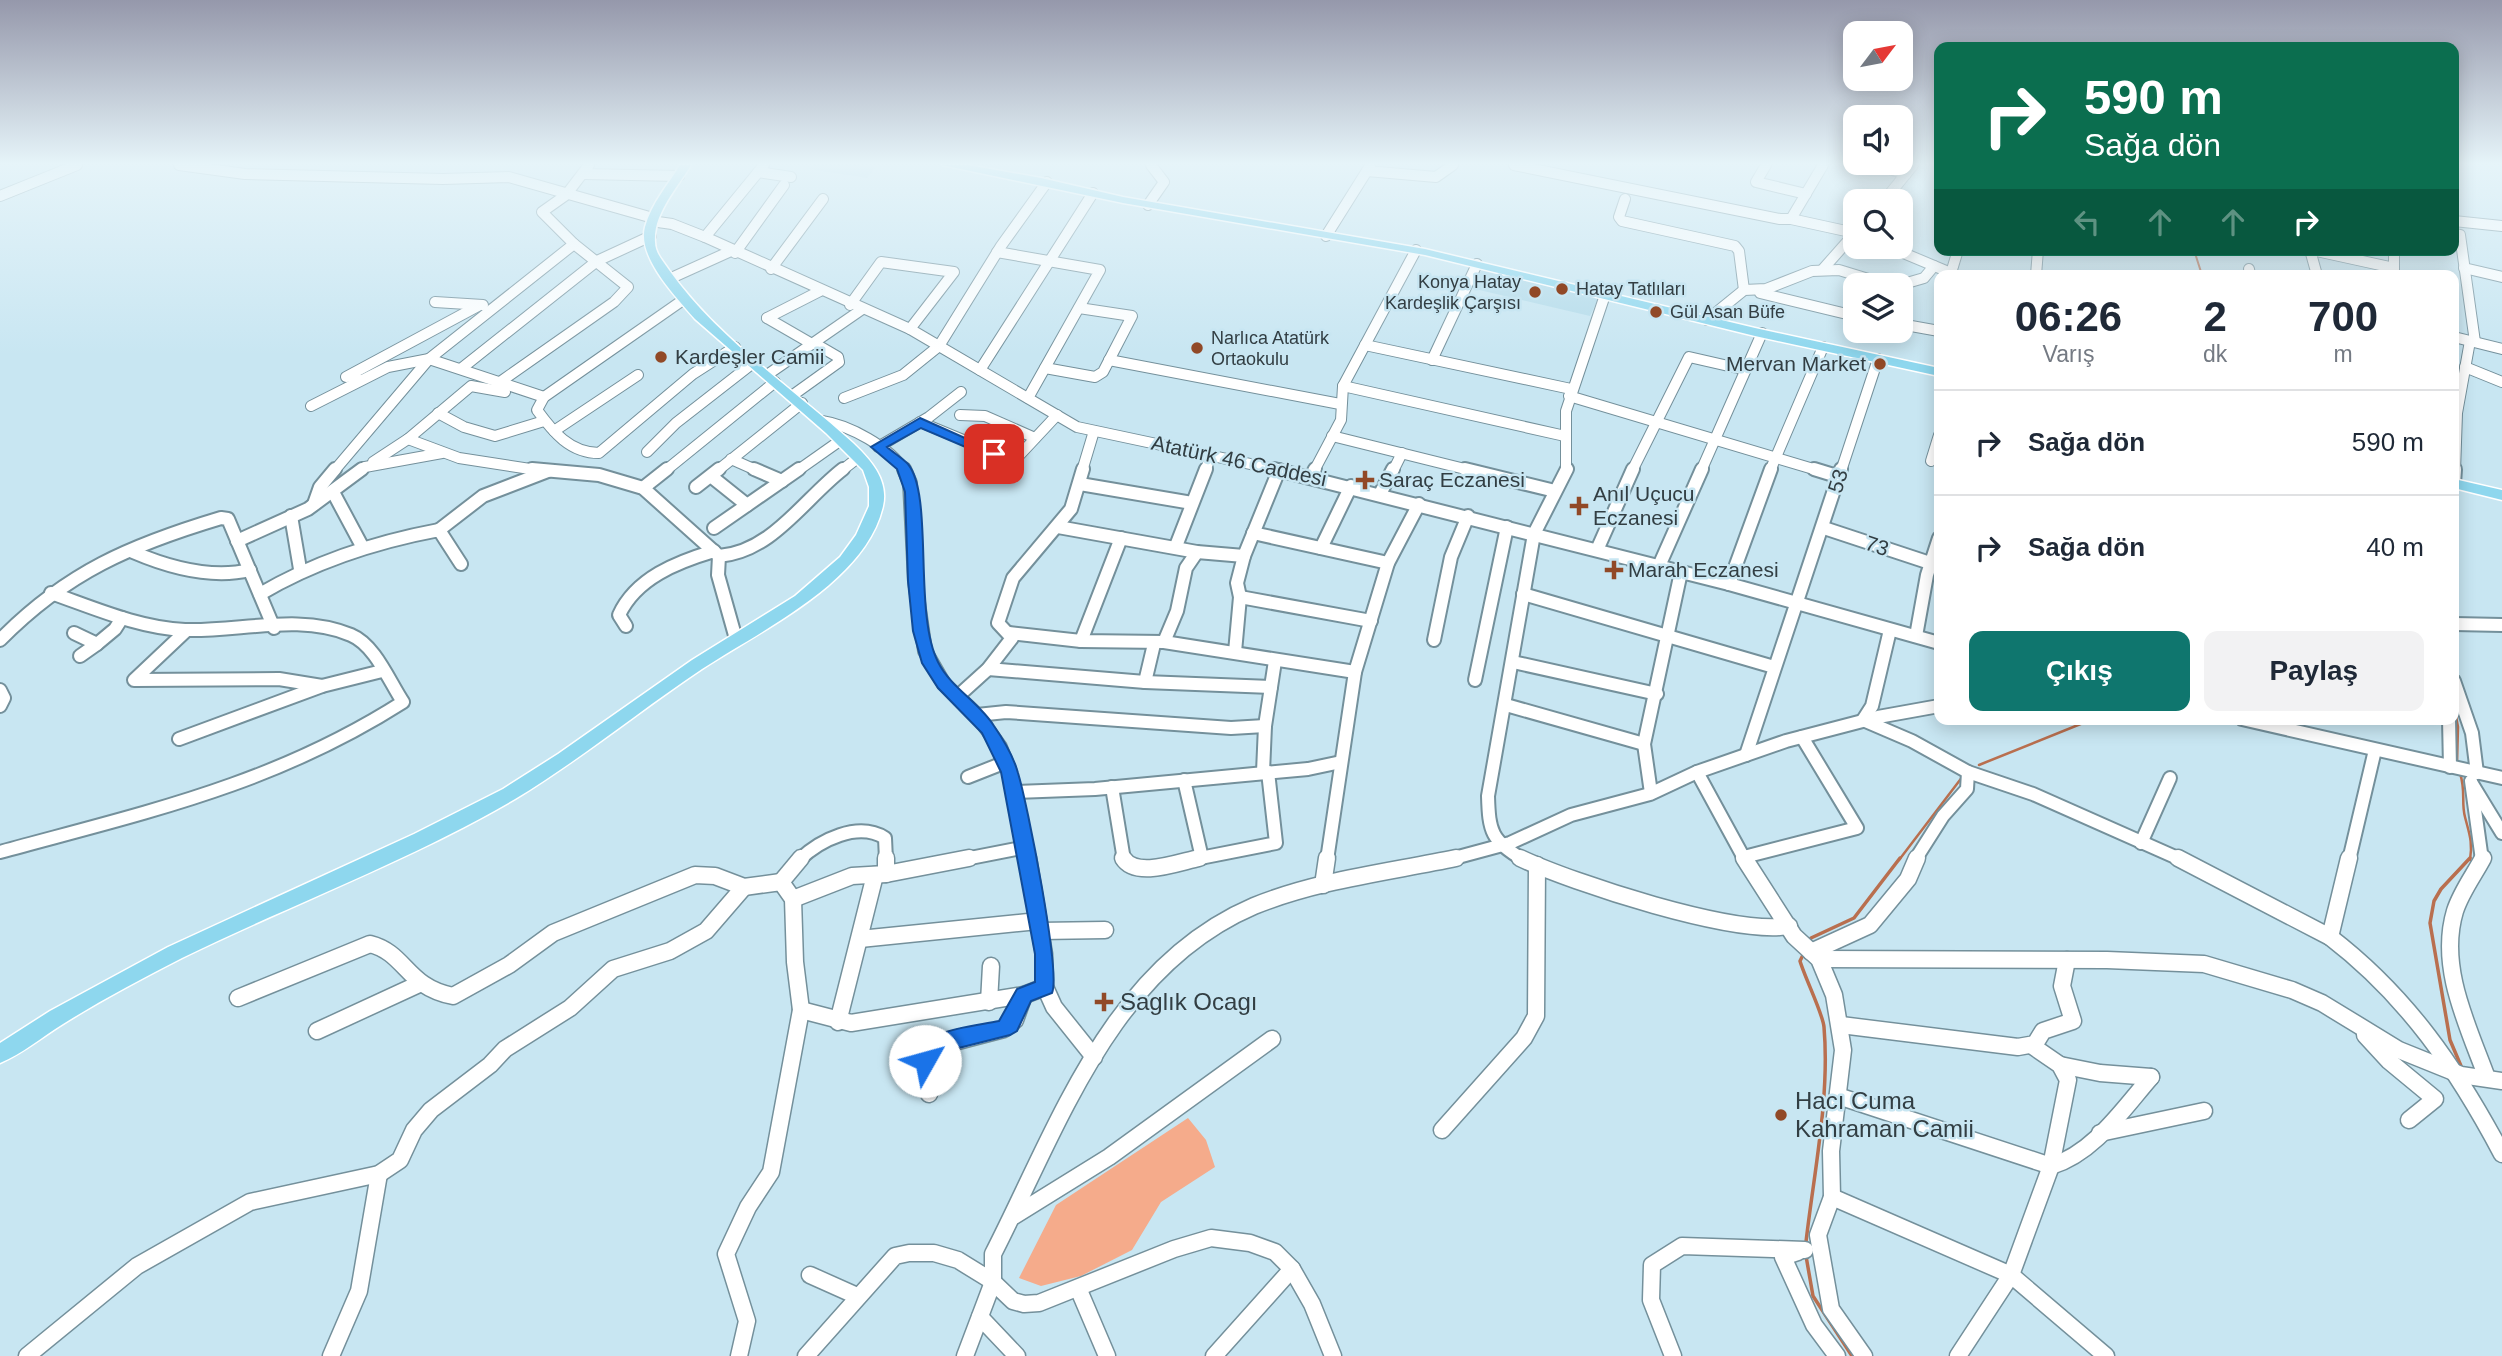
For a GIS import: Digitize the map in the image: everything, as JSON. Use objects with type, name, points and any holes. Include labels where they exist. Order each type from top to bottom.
[{"type":"main road","points":[[0,1054],[40,1026],[127,976],[484,808],[553,766],[736,639],[810,592],[836,572],[854,550],[875,510],[877,496],[874,477],[859,457],[822,421],[683,300],[648,243],[651,228]]},
{"type":"main road","points":[[1282,228],[1416,250],[1762,333],[1934,371]]},
{"type":"main road","points":[[2459,485],[2502,495]]},
{"type":"street","points":[[495,400],[505,387],[597,315],[628,287],[558,228]]},
{"type":"street","points":[[462,368],[597,261],[647,228]]},
{"type":"street","name":"Atatürk 46 Caddesi","points":[[683,228],[771,270],[910,329],[1077,427],[1351,486],[1729,584],[1934,641]]},
{"type":"street","points":[[705,237],[712,228]]},
{"type":"street","points":[[669,279],[733,252],[751,228]]},
{"type":"street","points":[[771,270],[802,228]]},
{"type":"street","points":[[844,398],[903,375],[939,346],[1015,228]]},
{"type":"street","points":[[981,370],[1069,228]]},
{"type":"street","points":[[1326,236],[1331,228]]},
{"type":"street","points":[[1655,228],[1735,246],[1740,251],[1744,290]]},
{"type":"street","points":[[2459,235],[2472,342],[2459,402]]},
{"type":"street","points":[[314,504],[320,487],[429,359],[574,244]]},
{"type":"street","points":[[1823,269],[1843,246]]},
{"type":"street","points":[[1311,477],[1344,410],[1340,404],[1343,386],[1416,250]]},
{"type":"street","points":[[998,253],[1100,270],[1028,398]]},
{"type":"street","points":[[2335,256],[2390,270]]},
{"type":"street","points":[[1913,257],[1944,270]]},
{"type":"street","points":[[643,488],[668,471],[855,307],[881,262],[954,272],[910,329]]},
{"type":"street","points":[[1432,360],[1477,264]]},
{"type":"street","points":[[1913,281],[1924,278],[1934,266]]},
{"type":"street","points":[[2464,268],[2502,277]]},
{"type":"street","points":[[1760,293],[1789,279],[1823,269],[1843,274]]},
{"type":"street","points":[[1707,320],[1744,290],[1843,313]]},
{"type":"street","points":[[696,487],[712,477],[839,362],[838,357],[767,318],[820,291]]},
{"type":"street","points":[[1605,295],[1570,393],[1565,436],[1567,469],[1534,534],[1488,796],[1489,829],[1502,846],[1536,866],[1699,917],[1773,929],[1789,926]]},
{"type":"street","points":[[683,300],[544,397],[537,410],[544,421],[575,448],[599,453],[693,374],[735,348]]},
{"type":"street","points":[[435,302],[478,306],[498,304]]},
{"type":"street","points":[[375,373],[346,377],[425,337],[437,327],[470,313],[478,306]]},
{"type":"street","points":[[1045,368],[1095,377],[1103,372],[1132,316],[1079,308]]},
{"type":"street","points":[[1913,326],[1934,330]]},
{"type":"street","points":[[1660,566],[1762,333]]},
{"type":"street","points":[[2459,338],[2502,349]]},
{"type":"street","points":[[1365,345],[1570,393],[1840,477]]},
{"type":"street","points":[[1729,584],[1758,500],[1823,347]]},
{"type":"street","points":[[1597,550],[1689,357],[1745,370]]},
{"type":"street","points":[[311,406],[388,367],[429,359],[462,368],[505,387],[544,397]]},
{"type":"street","name":"53","points":[[1746,755],[1774,667],[1824,528],[1878,359]]},
{"type":"street","points":[[1109,360],[1340,404]]},
{"type":"street","points":[[647,452],[676,423],[753,363]]},
{"type":"street","points":[[2465,367],[2502,383]]},
{"type":"street","points":[[554,431],[638,375]]},
{"type":"street","points":[[237,541],[291,516],[333,492],[408,439],[471,386],[505,387]]},
{"type":"street","points":[[1343,386],[1565,436]]},
{"type":"street","points":[[878,447],[920,422],[961,392]]},
{"type":"street","points":[[438,413],[464,427],[495,436],[510,427],[544,421]]},
{"type":"street","points":[[960,415],[998,420],[1035,438]]},
{"type":"street","points":[[920,422],[1014,461],[1057,415]]},
{"type":"street","points":[[822,421],[840,424],[878,447],[903,467],[910,483],[915,581],[925,651],[935,671],[977,715],[1000,747],[1015,792],[1026,847],[1039,926],[1045,987],[1054,1007],[1094,1056]]},
{"type":"street","points":[[957,697],[988,669],[1012,638],[998,623],[1013,578],[1071,509],[1094,430]]},
{"type":"street","points":[[1332,436],[1555,491]]},
{"type":"street","points":[[408,439],[442,453],[548,471],[599,475],[643,488],[716,554],[718,576],[736,639]]},
{"type":"street","points":[[713,528],[841,440]]},
{"type":"street","points":[[1931,461],[1934,451]]},
{"type":"street","points":[[365,467],[442,453]]},
{"type":"street","points":[[1380,494],[1402,453]]},
{"type":"street","points":[[1176,546],[1212,456]]},
{"type":"street","points":[[626,626],[619,615],[629,598],[672,564],[716,554],[733,557],[766,537],[817,490],[859,457]]},
{"type":"street","points":[[731,459],[782,481]]},
{"type":"street","points":[[1235,652],[1240,597],[1237,583],[1244,556],[1279,470]]},
{"type":"street","points":[[260,594],[300,569],[405,536],[439,530],[483,496],[548,471]]},
{"type":"street","points":[[712,477],[747,505]]},
{"type":"street","points":[[1080,484],[1192,503]]},
{"type":"street","points":[[1321,548],[1351,486]]},
{"type":"street","points":[[333,492],[363,548]]},
{"type":"street","points":[[1323,885],[1356,672],[1388,564],[1419,504]]},
{"type":"street","points":[[291,516],[300,569]]},
{"type":"street","points":[[1434,640],[1451,558],[1468,516]]},
{"type":"street","points":[[0,640],[51,593],[71,580],[133,552],[221,518],[228,519],[274,628]]},
{"type":"street","points":[[1058,527],[1176,546],[1197,552],[1244,556]]},
{"type":"street","points":[[1475,680],[1507,527]]},
{"type":"street","name":"73","points":[[1824,528],[1930,564]]},
{"type":"street","points":[[439,530],[461,564]]},
{"type":"street","points":[[1253,533],[1388,564]]},
{"type":"street","points":[[1081,641],[1121,538]]},
{"type":"street","points":[[133,552],[146,558],[214,574],[236,575],[250,570]]},
{"type":"street","points":[[1145,682],[1159,643],[1177,611],[1186,568],[1197,552]]},
{"type":"street","points":[[1916,636],[1934,552]]},
{"type":"street","points":[[1651,793],[1644,744],[1657,694],[1681,572]]},
{"type":"street","points":[[0,852],[123,821],[237,786],[317,753],[371,725],[403,702],[364,644],[352,635],[297,625],[187,630],[122,618],[51,593]]},
{"type":"street","points":[[1523,594],[1774,667]]},
{"type":"street","points":[[1240,597],[1371,621]]},
{"type":"street","points":[[80,656],[115,629],[122,618]]},
{"type":"street","points":[[2459,624],[2502,625]]},
{"type":"street","points":[[1863,720],[1872,706],[1890,629]]},
{"type":"street","points":[[187,630],[134,680],[279,679],[322,686]]},
{"type":"street","points":[[74,633],[97,644]]},
{"type":"street","points":[[1009,634],[1081,641],[1159,643],[1235,652],[1275,661],[1356,672]]},
{"type":"street","points":[[1112,787],[1122,856],[1127,864],[1142,869],[1276,843],[1266,772],[1265,726],[1275,661]]},
{"type":"street","points":[[1513,662],[1657,694]]},
{"type":"street","points":[[988,669],[1145,682],[1271,687]]},
{"type":"street","points":[[179,739],[322,686],[382,671]]},
{"type":"street","points":[[0,690],[4,698],[0,706]]},
{"type":"street","points":[[2459,695],[2472,733],[2465,772],[2502,833]]},
{"type":"street","points":[[1506,705],[1644,744]]},
{"type":"street","points":[[965,1356],[993,1282],[993,1254],[1094,1056],[1138,989],[1181,948],[1260,904],[1323,885],[1502,846],[1571,815],[1651,793],[1697,772],[1746,755],[1863,720],[1934,707]]},
{"type":"street","points":[[977,715],[1006,712],[1231,728],[1265,726]]},
{"type":"street","points":[[1863,720],[1912,741],[1968,772],[2033,794],[2205,870],[2330,937],[2372,969],[2407,1006],[2461,1075],[2502,1154]]},
{"type":"street","points":[[2268,725],[2465,772],[2502,778]]},
{"type":"street","points":[[2451,725],[2465,772],[2484,856],[2454,914],[2451,948],[2456,990],[2494,1079]]},
{"type":"street","points":[[1744,857],[1857,828],[1802,737]]},
{"type":"street","points":[[2330,937],[2375,750]]},
{"type":"street","points":[[968,777],[1006,762]]},
{"type":"street","points":[[1015,792],[1112,787],[1308,769],[1341,762]]},
{"type":"street","points":[[1697,772],[1744,857],[1789,926],[1810,952],[1834,995],[1841,1025],[1843,1051],[1831,1151],[1832,1197],[1812,1249],[1831,1309],[1864,1356]]},
{"type":"street","points":[[1810,952],[1870,925],[1908,879],[1914,862],[1942,816],[1967,789],[1968,772]]},
{"type":"street","points":[[2141,843],[2170,778]]},
{"type":"street","points":[[1184,780],[1202,858]]},
{"type":"street","points":[[238,998],[370,944],[390,952],[419,984],[432,991],[453,996],[509,965],[553,933],[695,875],[715,876],[744,887],[781,882],[803,856],[815,848],[865,831],[880,833],[885,838],[880,874],[838,1022]]},
{"type":"street","points":[[793,900],[837,880],[1026,847]]},
{"type":"street","points":[[1442,1130],[1524,1038],[1536,1016],[1536,866]]},
{"type":"street","points":[[739,1356],[747,1321],[726,1254],[748,1207],[771,1172],[801,1010],[795,962],[793,900],[781,882]]},
{"type":"street","points":[[31,1354],[137,1266],[250,1202],[379,1174],[400,1160],[414,1130],[431,1110],[484,1070],[512,1044],[570,1008],[601,977],[613,969],[670,951],[698,936],[744,887]]},
{"type":"street","points":[[860,939],[1039,926],[1105,930]]},
{"type":"street","points":[[1810,952],[2204,964],[2292,990],[2322,1003],[2399,1050],[2461,1075],[2494,1079]]},
{"type":"street","points":[[2031,1045],[2043,1031],[2073,1021],[2062,986],[2067,960]]},
{"type":"street","points":[[989,1002],[991,966]]},
{"type":"street","points":[[317,1031],[419,984]]},
{"type":"street","points":[[801,1010],[838,1022],[851,1023],[989,1002],[1024,995],[1045,987]]},
{"type":"street","points":[[929,1094],[925,1061],[931,1048],[1004,1029],[1015,1020],[1024,995]]},
{"type":"street","points":[[1838,1096],[2052,1166],[2062,1165],[2083,1152],[2151,1077],[2100,1073],[2060,1065],[2031,1045],[2018,1046],[1841,1025]]},
{"type":"street","points":[[2358,1027],[2389,1061],[2435,1099],[2409,1120]]},
{"type":"street","points":[[1013,1216],[1109,1157],[1272,1040]]},
{"type":"street","points":[[1958,1356],[2011,1275],[2052,1166],[2068,1080],[2060,1065]]},
{"type":"street","points":[[2100,1133],[2204,1111]]},
{"type":"street","points":[[331,1356],[359,1291],[379,1174]]},
{"type":"street","points":[[1832,1197],[2011,1275],[2106,1356]]},
{"type":"street","points":[[806,1356],[895,1256],[911,1251],[953,1254],[993,1282],[1007,1297],[1022,1304],[1039,1303],[1174,1249],[1211,1238],[1250,1243],[1275,1252],[1292,1269],[1312,1304],[1333,1356]]},
{"type":"street","points":[[1673,1356],[1650,1301],[1648,1279],[1652,1265],[1682,1246],[1812,1249]]},
{"type":"street","points":[[1812,1249],[1783,1257],[1814,1325],[1837,1356]]},
{"type":"street","points":[[1214,1356],[1292,1269]]},
{"type":"street","points":[[810,1275],[857,1296]]},
{"type":"street","points":[[1078,1288],[1107,1356]]},
{"type":"street","points":[[980,1317],[1017,1356]]},
{"type":"shaded area","name":"Konya Hatay Kardeşlik Çarşısı","points":[[1482,269],[1599,297],[1590,316],[1471,288]]},
{"type":"shaded area","points":[[1188,1118],[1206,1140],[1215,1167],[1161,1202],[1132,1250],[1081,1276],[1041,1286],[1019,1278],[1056,1205]]},
{"type":"waterway","points":[[2196,256],[2200,270]]},
{"type":"waterway","points":[[1979,765],[2078,725]]},
{"type":"waterway","points":[[2457,764],[2458,725]]},
{"type":"waterway","points":[[2460,773],[2464,812],[2471,843],[2470,860]]},
{"type":"waterway","points":[[1899,860],[1963,776]]},
{"type":"waterway","points":[[1809,942],[1811,938],[1854,918],[1900,858]]},
{"type":"waterway","points":[[2461,1066],[2450,1040],[2430,923],[2434,901],[2441,889],[2470,858]]},
{"type":"waterway","points":[[1803,955],[1800,961],[1823,1021],[1825,1053],[1823,1107],[1806,1242]]},
{"type":"waterway","points":[[1806,1256],[1813,1296],[1852,1356]]},
{"type":"place","name":"Hatay Tatlıları","points":[[1562,289]]},
{"type":"place","name":"Konya Hatay Kardeşlik Çarşısı","points":[[1535,292]]},
{"type":"place","name":"Gül Asan Büfe","points":[[1656,312]]},
{"type":"place","name":"Narlıca Atatürk Ortaokulu","points":[[1197,348]]},
{"type":"place","name":"Kardeşler Camii","points":[[661,357]]},
{"type":"place","name":"Mervan Market","points":[[1880,364]]},
{"type":"place","name":"Saraç Eczanesi","points":[[1365,480]]},
{"type":"place","name":"Anıl Uçucu Eczanesi","points":[[1579,506]]},
{"type":"place","name":"Marah Eczanesi","points":[[1614,570]]},
{"type":"place","name":"Saglık Ocagı","points":[[1104,1002]]},
{"type":"place","name":"Hacı Cuma Kahraman Camii","points":[[1781,1115]]},
{"type":"route","points":[[925,1061],[927,1053],[937,1044],[1004,1029],[1015,1020],[1024,995],[1045,987],[1044,954],[1010,772],[1000,747],[988,729],[944,684],[929,663],[921,631],[915,581],[910,483],[903,467],[878,447],[920,422],[994,454]]}]
